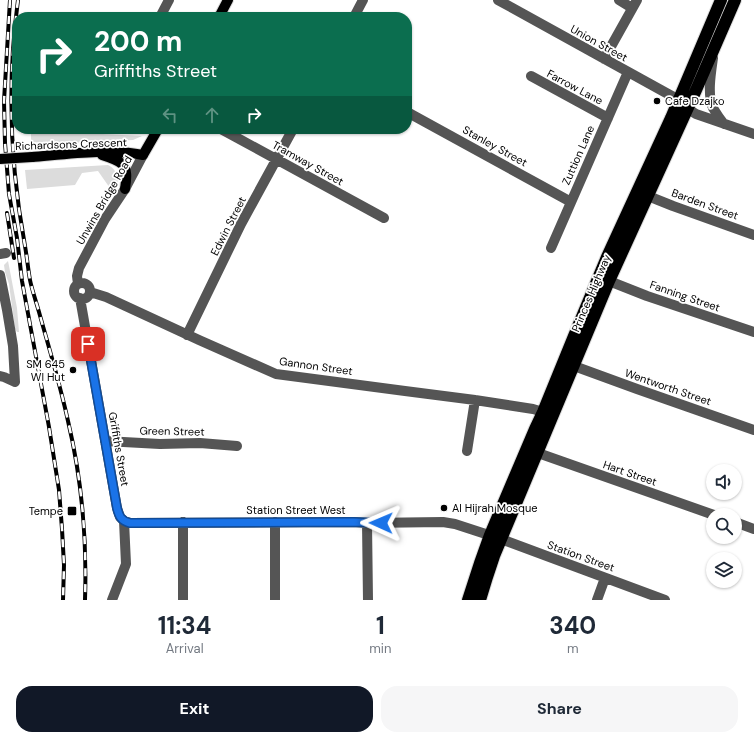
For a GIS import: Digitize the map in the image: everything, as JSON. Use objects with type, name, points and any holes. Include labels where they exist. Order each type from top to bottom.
[{"type":"highway","name":"Princes Highway","points":[[480,600],[487,576],[538,453],[548,414],[607,257],[679,100],[721,0]]},
{"type":"highway","name":"Princes Highway","points":[[468,600],[490,535],[534,429],[548,414],[574,366],[610,281],[688,109],[735,0]]},
{"type":"main road","points":[[222,12],[228,0]]},
{"type":"main road","name":"Unwins Bridge Road","points":[[143,155],[155,134]]},
{"type":"main road","points":[[94,152],[122,164],[127,174],[125,189]]},
{"type":"main road","name":"Richardsons Crescent","points":[[0,159],[94,152],[126,152],[143,155]]},
{"type":"street","points":[[163,12],[169,0]]},
{"type":"street","points":[[357,12],[364,0]]},
{"type":"street","name":"Union Street","points":[[498,0],[679,100],[688,109],[698,115],[754,134]]},
{"type":"street","points":[[604,59],[635,4],[619,0]]},
{"type":"street","points":[[714,48],[710,92],[713,107],[724,124]]},
{"type":"street","name":"Zuttion Lane","points":[[551,248],[628,72]]},
{"type":"street","name":"Farrow Lane","points":[[531,76],[608,118]]},
{"type":"street","name":"Stanley Street","points":[[412,115],[571,202]]},
{"type":"street","name":"Tramway Street","points":[[231,134],[384,218]]},
{"type":"street","name":"Edwin Street","points":[[187,335],[242,224],[290,134]]},
{"type":"street","name":"Unwins Bridge Road","points":[[78,284],[77,276],[79,268],[143,155]]},
{"type":"street","name":"Barden Street","points":[[648,196],[754,235]]},
{"type":"street","points":[[0,275],[13,346],[15,382],[0,376]]},
{"type":"street","name":"Fanning Street","points":[[610,281],[647,296],[754,332]]},
{"type":"street","points":[[78,284],[87,284],[90,287],[90,292],[86,297],[80,298],[76,295],[74,290],[78,284]]},
{"type":"street","name":"Gannon Street","points":[[90,292],[106,297],[276,374],[530,408],[548,414]]},
{"type":"street","name":"Griffiths Street","points":[[80,298],[119,513],[120,517],[124,521],[126,564],[112,600]]},
{"type":"street","name":"Wentworth Street","points":[[574,366],[754,430]]},
{"type":"street","points":[[467,451],[474,400]]},
{"type":"street","name":"Green Street","points":[[105,441],[160,444],[200,443],[237,446]]},
{"type":"street","name":"Hart Street","points":[[538,453],[706,512]]},
{"type":"street","name":"Station Street West","points":[[124,521],[130,523],[443,522],[455,524],[490,535]]},
{"type":"street","points":[[183,522],[183,600]]},
{"type":"street","points":[[275,522],[275,600]]},
{"type":"street","points":[[367,523],[368,600]]},
{"type":"street","points":[[742,525],[754,529]]},
{"type":"street","name":"Station Street","points":[[490,535],[665,600]]},
{"type":"street","points":[[597,600],[605,578]]},
{"type":"shaded area","points":[[31,134],[102,134],[142,136],[133,140],[49,144],[41,142],[31,143]]},
{"type":"shaded area","points":[[108,165],[112,167],[118,175],[119,180],[112,191],[98,171],[82,173],[75,185],[27,189],[25,170]]},
{"type":"shaded area","points":[[8,261],[17,308],[19,332],[15,329],[9,284],[5,272],[4,265]]},
{"type":"railway","points":[[10,0],[4,101],[5,143],[9,194],[17,238],[22,281],[59,490],[64,565],[63,600]]},
{"type":"railway","points":[[17,12],[18,0]]},
{"type":"railway","points":[[12,62],[12,123]]},
{"type":"railway","points":[[12,134],[16,185],[30,280],[62,393],[77,465],[84,533],[85,600]]},
{"type":"railway","points":[[7,213],[14,258]]},
{"type":"place","name":"Cafe Dzajko","points":[[657,101]]},
{"type":"place","name":"SM 645 WI Hut","points":[[73,370]]},
{"type":"place","name":"Al Hijrah Mosque","points":[[444,508]]},
{"type":"place","name":"Tempe","points":[[72,511]]},
{"type":"route","points":[[88,344],[117,508],[122,520],[130,523],[381,523]]}]
